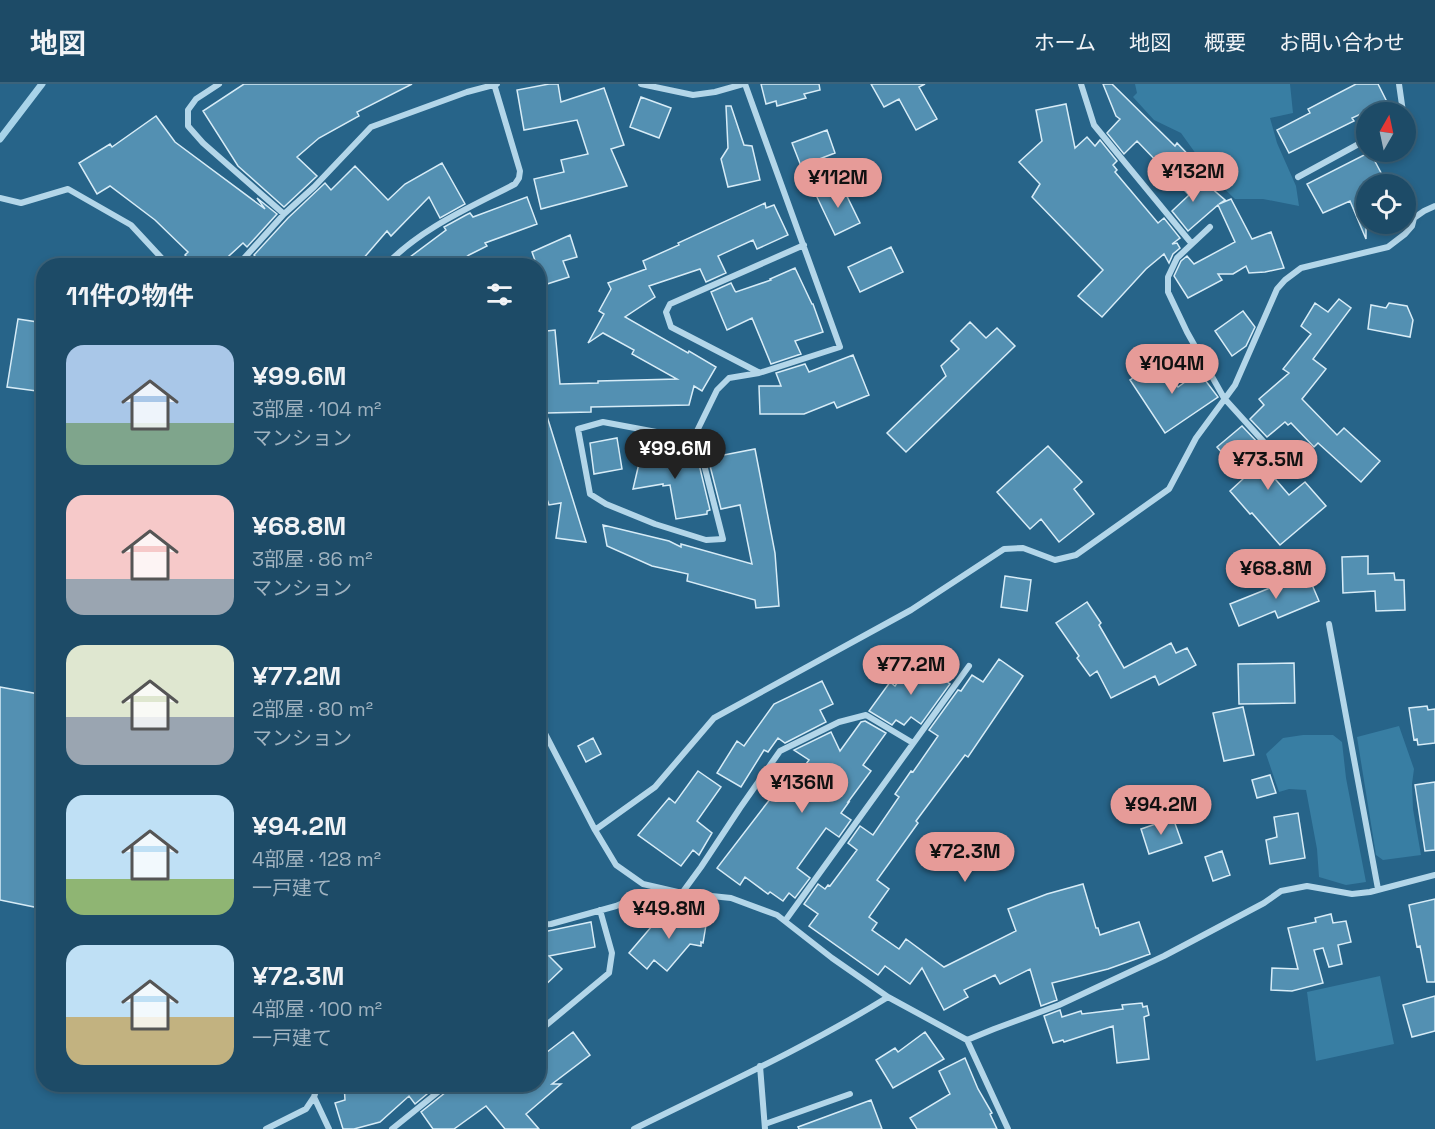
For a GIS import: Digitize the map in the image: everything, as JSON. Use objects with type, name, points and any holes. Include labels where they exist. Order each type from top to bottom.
[{"type":"street","points":[[219,84],[196,99],[188,110],[188,126],[203,143],[284,214]]},
{"type":"street","points":[[244,258],[284,214],[314,187],[371,127],[435,103],[496,84],[520,171],[519,178],[514,184],[427,230],[392,258]]},
{"type":"street","points":[[641,84],[693,95],[744,84],[840,347],[759,373],[729,378],[717,390],[696,433],[723,539],[706,540],[656,524],[606,504],[590,494],[578,429],[603,422],[683,437],[696,433]]},
{"type":"street","points":[[713,84],[715,92]]},
{"type":"street","points":[[1081,84],[1094,125],[1192,244]]},
{"type":"street","points":[[1399,84],[1402,102]]},
{"type":"street","points":[[1298,177],[1356,145]]},
{"type":"street","points":[[0,198],[21,203],[68,189],[131,225],[162,258]]},
{"type":"street","points":[[595,830],[655,787],[714,718],[911,610],[1004,549],[1023,548],[1055,560],[1076,555],[1169,489],[1196,438],[1234,385],[1277,289],[1285,280],[1301,268],[1388,247],[1406,234],[1414,218],[1435,206]]},
{"type":"street","points":[[1210,227],[1177,258],[1168,277],[1168,292],[1224,399],[1290,471]]},
{"type":"street","points":[[759,373],[671,327],[666,312],[670,304],[804,245]]},
{"type":"street","points":[[1329,624],[1378,889]]},
{"type":"street","points":[[785,921],[969,666]]},
{"type":"street","points":[[682,893],[780,751],[840,722],[866,715],[913,743]]},
{"type":"street","points":[[546,735],[595,830],[616,865],[643,884],[682,893],[731,898],[777,915],[832,958],[888,997],[967,1041],[1008,1129]]},
{"type":"street","points":[[967,1041],[1059,1005],[1164,956],[1264,903],[1281,891],[1307,886],[1353,894],[1370,892],[1435,875]]},
{"type":"street","points":[[546,924],[616,906],[658,888]]},
{"type":"street","points":[[546,1025],[609,973],[612,953],[600,910]]},
{"type":"street","points":[[634,1129],[760,1066],[888,997]]},
{"type":"street","points":[[760,1066],[765,1126],[849,1094]]},
{"type":"street","points":[[266,1129],[306,1109],[316,1092]]},
{"type":"street","points":[[392,1129],[438,1092]]},
{"type":"street","points":[[314,1097],[329,1129]]},
{"type":"shaded area","points":[[1135,84],[1290,84],[1293,113],[1270,118],[1277,143],[1296,186],[1299,206],[1263,199],[1235,199],[1214,179],[1181,133],[1154,120],[1133,97],[1137,93]]},
{"type":"shaded area","points":[[1399,726],[1414,769],[1413,809],[1421,855],[1383,860],[1376,855],[1357,737]]},
{"type":"shaded area","points":[[1333,735],[1342,742],[1346,778],[1366,882],[1346,885],[1319,877],[1317,849],[1306,790],[1289,789],[1279,792],[1266,754],[1283,738]]},
{"type":"shaded area","points":[[1380,976],[1394,1044],[1316,1061],[1307,992]]},
{"type":"building","points":[[244,84],[412,84],[357,112],[359,116],[319,138],[297,157],[317,176],[284,207],[238,166],[203,111]]},
{"type":"building","points":[[558,84],[561,102],[604,88],[624,145],[611,149],[627,186],[541,209],[534,179],[564,172],[561,160],[588,154],[577,120],[524,130],[517,90]]},
{"type":"building","points":[[761,84],[819,84],[820,90],[804,94],[806,98],[777,106],[776,101],[766,104]]},
{"type":"building","points":[[871,84],[925,84],[919,87],[937,119],[916,130],[899,99],[884,107]]},
{"type":"building","points":[[1103,84],[1112,84],[1175,146],[1177,143],[1199,166],[1193,172],[1225,200],[1219,204],[1231,199],[1252,239],[1271,232],[1284,268],[1249,273],[1246,266],[1233,274],[1218,274],[1222,280],[1188,298],[1174,276],[1181,261],[1187,256],[1194,264],[1235,242],[1218,205],[1188,231],[1172,211],[1189,195],[1137,141],[1124,154],[1107,133],[1120,119],[1116,116]]},
{"type":"building","points":[[1356,84],[1378,84],[1387,102],[1356,102],[1356,116],[1352,118],[1354,121],[1289,153],[1277,130],[1310,113],[1308,109]]},
{"type":"building","points":[[641,97],[671,108],[659,138],[630,127]]},
{"type":"building","points":[[1066,104],[1075,148],[1087,137],[1095,146],[1100,140],[1117,161],[1113,165],[1117,170],[1115,172],[1158,223],[1164,218],[1180,238],[1172,244],[1177,243],[1180,248],[1173,254],[1169,263],[1164,254],[1146,269],[1102,317],[1078,296],[1103,270],[1032,197],[1040,184],[1019,162],[1042,141],[1036,110]]},
{"type":"building","points":[[726,106],[731,106],[744,145],[752,146],[760,180],[728,187],[721,159],[728,148]]},
{"type":"building","points":[[156,116],[175,142],[265,209],[257,198],[277,214],[247,247],[243,243],[227,258],[188,258],[185,255],[188,252],[155,220],[110,186],[97,194],[79,163],[110,144],[112,147]]},
{"type":"building","points":[[827,130],[835,153],[801,166],[792,143]]},
{"type":"building","points":[[1356,159],[1356,162],[1375,162],[1382,174],[1356,174],[1356,215],[1350,201],[1323,213],[1307,184]]},
{"type":"building","points":[[442,163],[465,204],[440,218],[429,197],[391,236],[387,231],[364,258],[257,258],[254,255],[325,183],[331,190],[355,166],[388,200],[405,184]]},
{"type":"building","points":[[841,184],[860,223],[835,235],[816,195]]},
{"type":"building","points":[[527,197],[537,224],[485,243],[487,246],[465,258],[409,258],[446,230],[444,227],[470,213],[473,217]]},
{"type":"building","points":[[765,203],[766,208],[774,205],[788,235],[757,249],[753,240],[718,256],[726,273],[706,282],[700,269],[649,286],[655,297],[625,317],[716,367],[702,391],[694,386],[689,405],[591,407],[591,412],[546,413],[546,331],[555,330],[560,384],[677,379],[632,354],[634,350],[603,333],[588,343],[604,314],[599,311],[611,289],[608,283],[646,269],[643,261],[679,245],[678,243]]},
{"type":"building","points":[[570,235],[577,257],[563,261],[569,277],[546,284],[546,258],[534,258],[532,252]]},
{"type":"building","points":[[891,247],[903,272],[860,292],[848,267]]},
{"type":"building","points":[[795,268],[813,304],[823,332],[795,341],[801,354],[771,364],[752,318],[727,330],[711,292],[731,283],[736,292],[771,280]]},
{"type":"building","points":[[1339,299],[1351,308],[1313,359],[1326,369],[1302,399],[1337,435],[1344,428],[1380,461],[1361,482],[1318,443],[1314,447],[1291,423],[1288,425],[1285,422],[1267,437],[1250,419],[1264,405],[1259,399],[1289,373],[1283,369],[1311,334],[1301,326],[1315,303],[1328,312]]},
{"type":"building","points":[[1389,303],[1407,306],[1413,320],[1410,337],[1368,329],[1371,305],[1386,308]]},
{"type":"building","points":[[1243,311],[1255,327],[1246,346],[1232,356],[1215,331]]},
{"type":"building","points":[[18,319],[36,322],[36,391],[7,387]]},
{"type":"building","points":[[970,322],[986,338],[997,328],[1015,346],[906,452],[887,433],[946,376],[941,366],[959,349],[951,341]]},
{"type":"building","points":[[853,355],[869,395],[837,408],[834,402],[804,414],[760,414],[759,386],[781,386],[776,373],[805,364],[809,372]]},
{"type":"building","points":[[1159,360],[1178,387],[1199,372],[1218,397],[1165,433],[1130,380]]},
{"type":"building","points":[[546,413],[586,542],[556,538],[561,503],[549,505],[546,496]]},
{"type":"building","points":[[1242,426],[1259,444],[1251,451],[1289,495],[1305,482],[1326,506],[1280,545],[1230,491],[1244,478],[1217,447]]},
{"type":"building","points":[[617,438],[622,469],[594,474],[590,443]]},
{"type":"building","points":[[1048,446],[1082,482],[1074,489],[1094,514],[1059,542],[1041,519],[1030,529],[997,492]]},
{"type":"building","points":[[680,448],[679,451],[688,449],[690,462],[698,460],[710,510],[707,514],[676,519],[670,485],[633,489],[641,455]]},
{"type":"building","points":[[755,449],[775,553],[779,606],[756,608],[755,600],[687,581],[688,574],[652,566],[607,546],[603,525],[752,564],[740,505],[721,509],[708,458]]},
{"type":"building","points":[[1368,556],[1368,574],[1394,573],[1395,580],[1404,580],[1405,610],[1376,611],[1375,591],[1343,593],[1342,557]]},
{"type":"building","points":[[1307,573],[1319,601],[1278,618],[1275,611],[1239,626],[1230,604]]},
{"type":"building","points":[[1005,576],[1031,580],[1027,611],[1001,607]]},
{"type":"building","points":[[1087,602],[1101,623],[1099,625],[1124,668],[1171,643],[1176,653],[1187,648],[1196,665],[1159,685],[1155,676],[1111,698],[1097,671],[1090,676],[1056,623]]},
{"type":"building","points":[[915,659],[950,684],[921,724],[911,717],[904,725],[896,720],[892,725],[869,711],[890,682],[895,686]]},
{"type":"building","points":[[999,659],[1023,676],[968,757],[965,755],[916,821],[918,823],[877,880],[889,889],[869,917],[877,923],[872,930],[899,949],[906,939],[944,967],[1016,931],[1008,909],[1047,894],[1083,884],[1100,935],[1139,922],[1150,954],[1108,969],[1052,983],[1057,1000],[1041,1006],[1030,969],[1000,984],[995,975],[964,990],[968,997],[944,1010],[922,968],[910,984],[885,966],[878,975],[809,926],[818,914],[804,904],[818,884],[825,889],[828,885],[830,886],[857,850],[848,843],[860,826],[873,835],[899,797],[895,794],[938,736],[929,730],[958,690],[961,691],[972,675],[983,682]]},
{"type":"building","points":[[1294,663],[1295,703],[1239,704],[1238,664]]},
{"type":"building","points":[[822,681],[833,704],[820,710],[826,722],[785,743],[778,738],[768,752],[764,750],[741,787],[717,773],[737,741],[744,746],[774,704]]},
{"type":"building","points":[[0,687],[36,694],[36,907],[0,900]]},
{"type":"building","points":[[1427,706],[1428,710],[1435,709],[1435,743],[1418,745],[1417,739],[1414,740],[1409,708]]},
{"type":"building","points":[[1243,707],[1254,755],[1224,761],[1213,713]]},
{"type":"building","points":[[865,721],[886,733],[863,765],[871,771],[841,813],[851,820],[839,837],[826,828],[797,868],[810,878],[795,898],[789,893],[783,901],[770,892],[768,894],[745,877],[740,885],[717,868],[774,794],[780,799],[809,760],[794,750],[831,732],[840,751],[861,722]]},
{"type":"building","points":[[593,738],[601,754],[586,762],[578,746]]},
{"type":"building","points":[[698,771],[721,787],[697,821],[712,833],[699,855],[693,850],[681,866],[638,835],[669,798],[675,803]]},
{"type":"building","points":[[1270,775],[1276,793],[1257,798],[1252,780]]},
{"type":"building","points":[[1435,782],[1435,850],[1425,851],[1415,785]]},
{"type":"building","points":[[1298,813],[1305,858],[1270,864],[1266,840],[1277,837],[1274,817]]},
{"type":"building","points":[[1173,818],[1182,843],[1149,854],[1141,829]]},
{"type":"building","points":[[1222,851],[1230,875],[1213,881],[1205,857]]},
{"type":"building","points":[[1435,899],[1435,982],[1427,982],[1409,905]]},
{"type":"building","points":[[667,913],[707,919],[703,943],[701,942],[701,946],[690,944],[667,971],[654,960],[647,969],[629,953],[658,919],[659,914]]},
{"type":"building","points":[[1331,914],[1333,923],[1346,921],[1351,942],[1338,945],[1342,964],[1329,967],[1323,948],[1314,950],[1323,983],[1292,991],[1271,990],[1272,968],[1298,969],[1288,928],[1316,922],[1315,918]]},
{"type":"building","points":[[591,922],[595,947],[549,956],[562,969],[546,984],[546,931]]},
{"type":"building","points":[[1435,996],[1435,1031],[1412,1037],[1403,1005]]},
{"type":"building","points":[[1142,1003],[1143,1007],[1147,1006],[1149,1015],[1144,1017],[1149,1059],[1117,1063],[1113,1026],[1064,1042],[1063,1040],[1053,1043],[1044,1016],[1060,1010],[1062,1017],[1081,1011],[1082,1014],[1123,1009],[1122,1005]]},
{"type":"building","points":[[573,1032],[590,1055],[552,1084],[561,1084],[526,1114],[539,1129],[505,1129],[486,1106],[454,1129],[433,1129],[421,1112],[446,1092],[546,1092],[546,1053]]},
{"type":"building","points":[[925,1032],[944,1059],[893,1088],[876,1060],[895,1048],[898,1052]]},
{"type":"building","points":[[965,1058],[978,1089],[992,1113],[990,1114],[997,1129],[917,1129],[910,1118],[950,1094],[939,1071]]},
{"type":"building","points":[[344,1092],[429,1092],[415,1104],[409,1096],[380,1122],[354,1129],[343,1129],[335,1103],[345,1100]]},
{"type":"building","points":[[871,1100],[882,1129],[799,1129],[798,1127]]},
{"type":"waterway","points":[[0,139],[42,84]]}]
